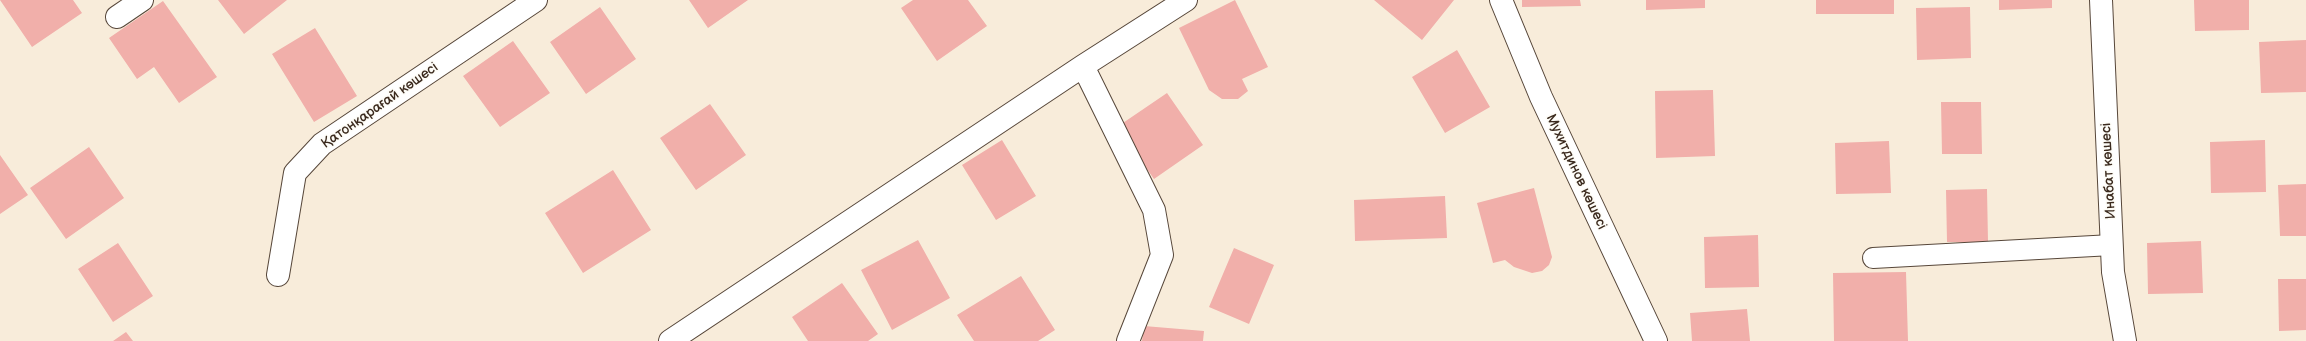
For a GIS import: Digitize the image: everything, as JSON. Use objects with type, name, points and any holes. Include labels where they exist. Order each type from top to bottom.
[{"type":"street","points":[[117,17],[142,0]]},
{"type":"street","name":"Қатонқарағай көшесі","points":[[278,275],[295,173],[322,144],[536,0]]},
{"type":"street","points":[[670,341],[1082,66],[1186,0]]},
{"type":"street","name":"Мухитдинов көшесі","points":[[1501,0],[1541,97],[1656,341]]},
{"type":"street","name":"Инабат көшесі","points":[[2101,0],[2113,272],[2125,341]]},
{"type":"street","points":[[1082,66],[1154,210],[1162,255],[1128,341]]},
{"type":"lane","points":[[1873,258],[2112,245]]},
{"type":"building","points":[[0,0],[73,0],[82,13],[32,47]]},
{"type":"building","points":[[218,0],[287,0],[244,34]]},
{"type":"building","points":[[689,0],[748,0],[708,28]]},
{"type":"building","points":[[913,0],[968,0],[987,26],[937,61],[901,8]]},
{"type":"building","points":[[1235,0],[1268,67],[1242,79],[1248,91],[1238,99],[1222,99],[1209,90],[1179,28]]},
{"type":"building","points":[[1374,0],[1454,0],[1422,40]]},
{"type":"building","points":[[1522,0],[1580,0],[1581,6],[1522,7]]},
{"type":"building","points":[[1646,0],[1705,0],[1705,8],[1646,10]]},
{"type":"building","points":[[1816,0],[1894,0],[1894,14],[1816,14]]},
{"type":"building","points":[[1999,0],[2052,0],[2052,8],[1999,10]]},
{"type":"building","points":[[2194,0],[2249,0],[2249,30],[2195,31]]},
{"type":"building","points":[[163,1],[217,77],[179,103],[154,67],[137,79],[109,38]]},
{"type":"building","points":[[600,7],[636,59],[586,94],[550,42]]},
{"type":"building","points":[[1970,7],[1971,58],[1917,60],[1916,8]]},
{"type":"building","points":[[315,28],[357,96],[314,122],[272,54]]},
{"type":"building","points":[[2306,40],[2306,92],[2261,93],[2259,42]]},
{"type":"building","points":[[513,41],[550,93],[500,127],[463,76]]},
{"type":"building","points":[[1457,50],[1490,107],[1445,133],[1412,77]]},
{"type":"building","points":[[1713,90],[1715,156],[1656,158],[1655,91]]},
{"type":"building","points":[[1167,93],[1203,145],[1154,179],[1117,127]]},
{"type":"building","points":[[1941,102],[1981,102],[1982,154],[1942,154]]},
{"type":"building","points":[[710,104],[746,155],[696,190],[660,138]]},
{"type":"building","points":[[1002,140],[1036,196],[996,220],[962,165]]},
{"type":"building","points":[[2265,140],[2266,192],[2211,193],[2210,142]]},
{"type":"building","points":[[1889,141],[1891,193],[1836,194],[1835,143]]},
{"type":"building","points":[[89,147],[124,198],[66,239],[30,188]]},
{"type":"building","points":[[0,155],[28,195],[0,214]]},
{"type":"building","points":[[613,170],[651,230],[583,273],[545,213]]},
{"type":"building","points":[[2306,184],[2306,236],[2280,236],[2278,185]]},
{"type":"building","points":[[1534,188],[1552,257],[1549,265],[1542,271],[1532,273],[1514,267],[1505,260],[1493,263],[1477,203]]},
{"type":"building","points":[[1987,189],[1988,242],[1947,242],[1946,190]]},
{"type":"building","points":[[1445,196],[1447,238],[1355,241],[1354,200]]},
{"type":"building","points":[[1758,235],[1759,287],[1705,288],[1704,237]]},
{"type":"building","points":[[918,240],[950,298],[892,330],[861,270]]},
{"type":"building","points":[[2201,241],[2203,293],[2148,294],[2147,243]]},
{"type":"building","points":[[118,243],[153,296],[113,322],[78,269]]},
{"type":"building","points":[[1234,248],[1274,265],[1249,324],[1209,307]]},
{"type":"building","points":[[1906,272],[1908,341],[1834,341],[1833,273]]},
{"type":"building","points":[[1021,276],[1055,330],[1038,341],[974,341],[957,315]]},
{"type":"building","points":[[2278,279],[2306,279],[2306,330],[2279,331]]},
{"type":"building","points":[[842,283],[878,334],[868,341],[808,341],[792,317]]},
{"type":"building","points":[[1747,309],[1750,341],[1692,341],[1690,313]]},
{"type":"building","points":[[1144,326],[1204,331],[1203,341],[1142,341]]},
{"type":"building","points":[[126,332],[133,341],[113,341]]}]
